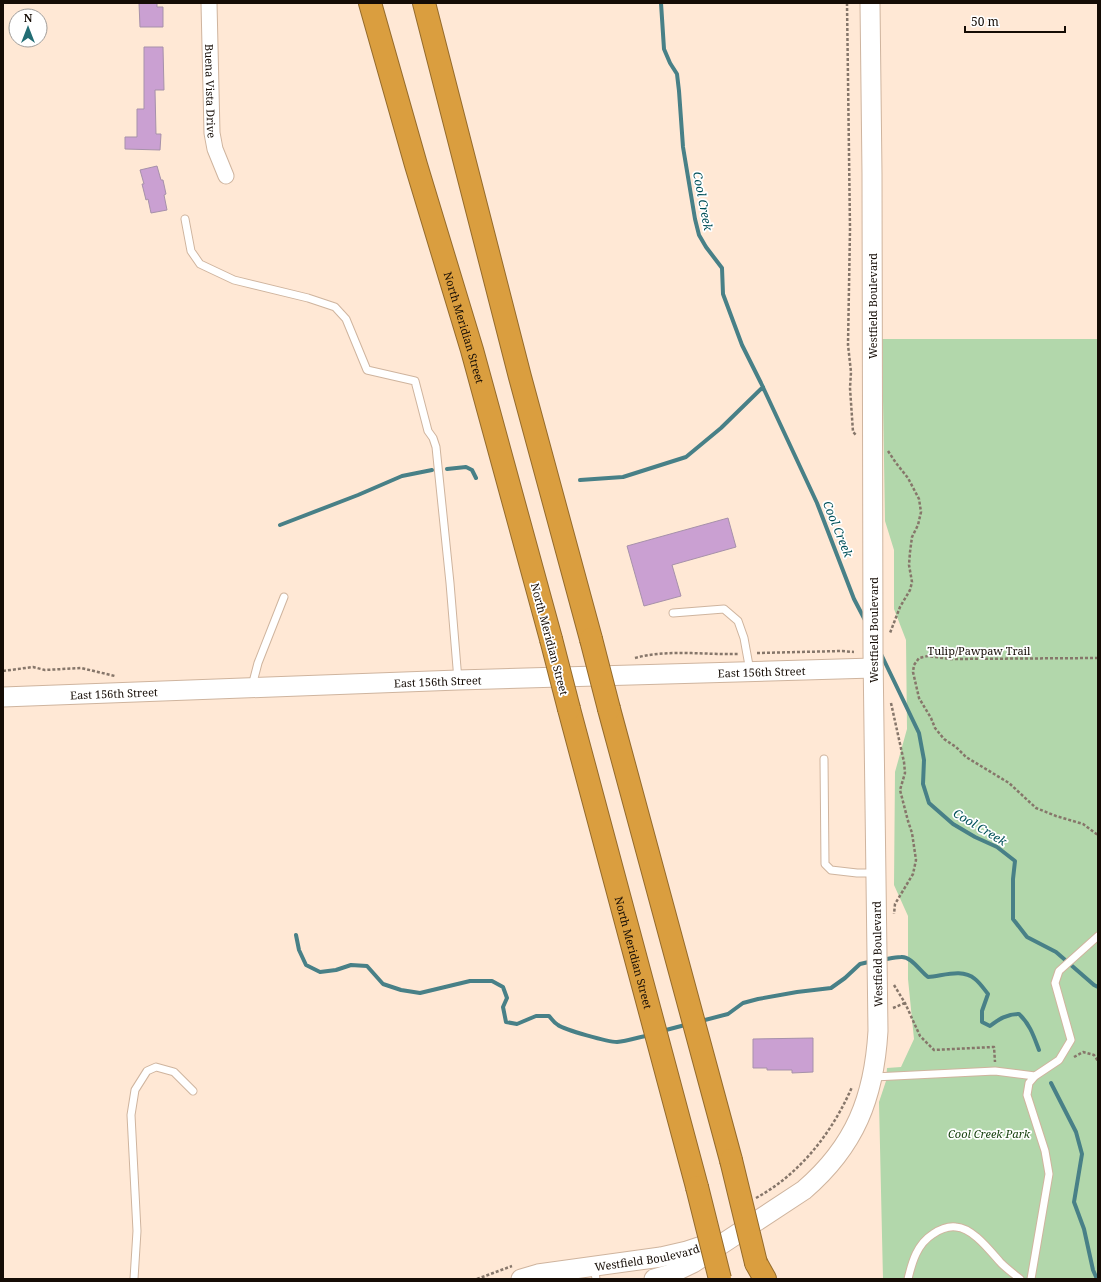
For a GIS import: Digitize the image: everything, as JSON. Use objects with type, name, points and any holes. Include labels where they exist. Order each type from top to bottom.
[{"type":"highway","points":[[356,3],[416,165]]},
{"type":"highway","name":"North Meridian Street","points":[[370,3],[416,165],[472,350],[647,997],[720,1279]]},
{"type":"highway","points":[[426,3],[520,377],[760,1274]]},
{"type":"street","name":"Buena Vista Drive","points":[[209,3],[212,133],[215,149],[226,176]]},
{"type":"street","name":"Westfield Boulevard","points":[[654,1279],[668,1275],[693,1262],[804,1190],[819,1177],[846,1145],[864,1107],[872,1077],[885,975],[877,949],[873,660],[872,174],[870,3]]},
{"type":"street","name":"East 156th Street","points":[[3,697],[750,671],[873,660]]},
{"type":"street","name":"Westfield Boulevard","points":[[517,1272],[538,1274],[595,1273],[703,1247],[720,1240],[767,1214]]},
{"type":"lane","points":[[185,219],[191,251],[200,264],[234,280],[308,298],[335,307],[346,319],[367,370],[415,381],[428,431],[433,438],[436,447],[458,680]]},
{"type":"lane","points":[[251,688],[258,662],[284,597]]},
{"type":"lane","points":[[673,613],[724,609],[738,621],[744,638],[750,671]]},
{"type":"lane","points":[[824,759],[825,864],[831,870],[857,873],[876,873]]},
{"type":"lane","points":[[1031,1279],[1049,1174],[1045,1151],[1027,1095],[1029,1083],[1035,1076],[1059,1060],[1071,1040],[1056,983],[1059,971],[1098,936]]},
{"type":"lane","points":[[134,1279],[137,1231],[131,1115],[135,1090],[147,1071],[156,1067],[174,1072],[193,1091]]},
{"type":"lane","points":[[872,1077],[995,1071],[1035,1076]]},
{"type":"lane","points":[[908,1279],[912,1262],[917,1250],[923,1243],[930,1236],[940,1230],[956,1226],[966,1230],[981,1241],[1020,1279]]},
{"type":"path","name":"Tulip/Pawpaw Trail","points":[[1098,658],[950,658],[928,656],[919,658],[914,664],[913,672],[919,698],[935,728],[944,739],[956,747],[966,757],[1009,783],[1036,808],[1083,824],[1098,835]]},
{"type":"path","points":[[893,916],[895,904],[913,874],[916,860],[912,833],[906,816],[900,790],[905,773],[894,718]]},
{"type":"path","points":[[885,975],[905,1003],[920,1036],[934,1050],[994,1047],[995,1071]]},
{"type":"path","points":[[890,1009],[905,1003]]},
{"type":"path","points":[[755,1199],[769,1191],[798,1168],[817,1147],[836,1119],[853,1084]]},
{"type":"path","points":[[477,1279],[507,1267],[517,1272]]},
{"type":"green space","name":"Cool Creek Park","points":[[882,339],[1098,339],[1098,1279],[883,1279],[879,1102],[886,1081],[887,1068],[901,1067],[914,1039],[908,979],[908,916],[894,885],[895,772],[907,729],[906,640],[894,609],[894,550],[885,521]]},
{"type":"building","points":[[139,3],[157,3],[157,7],[163,7],[163,27],[140,27]]},
{"type":"building","points":[[144,47],[163,47],[164,90],[155,90],[156,134],[161,134],[160,150],[125,149],[125,137],[137,137],[137,109],[144,109]]},
{"type":"building","points":[[157,166],[161,180],[163,180],[167,210],[151,213],[148,199],[146,200],[140,170]]},
{"type":"building","points":[[728,518],[736,547],[672,565],[681,596],[644,606],[627,546]]},
{"type":"building","points":[[813,1038],[813,1072],[792,1073],[792,1070],[767,1070],[767,1068],[753,1068],[753,1039]]},
{"type":"waterway","name":"Cool Creek","points":[[661,3],[664,49],[677,74],[683,147],[699,235],[722,268],[723,294],[742,345],[817,503],[854,599],[866,622]]},
{"type":"waterway","points":[[580,480],[623,477],[686,457],[721,428],[763,387]]},
{"type":"waterway","points":[[447,469],[466,467],[472,470],[476,478]]},
{"type":"waterway","points":[[280,525],[358,495],[402,476],[432,470]]},
{"type":"waterway","name":"Cool Creek","points":[[880,652],[919,733],[924,760],[923,784],[929,803],[953,824],[975,837],[997,847],[1015,861],[1013,879],[1013,919],[1027,937],[1056,952],[1098,987]]},
{"type":"waterway","points":[[296,935],[299,950],[306,965],[320,972],[336,970],[351,965],[367,966],[383,984],[401,990],[420,993],[470,981],[492,981],[503,987],[507,998],[503,1007],[506,1022],[517,1024],[536,1016],[549,1016],[554,1022],[569,1030],[596,1038],[617,1042],[650,1035]]},
{"type":"waterway","points":[[881,960],[905,957],[912,961],[928,977],[958,973],[970,976],[979,982],[988,994],[982,1011],[982,1022],[990,1026],[1003,1017],[1019,1014],[1029,1026],[1039,1050]]},
{"type":"waterway","points":[[701,1021],[728,1014],[743,1003],[758,999],[831,988],[845,978],[860,964],[873,961]]},
{"type":"waterway","points":[[662,1031],[689,1024]]},
{"type":"waterway","points":[[1051,1083],[1076,1132],[1082,1154],[1074,1202],[1084,1229],[1093,1270],[1097,1279]]}]
